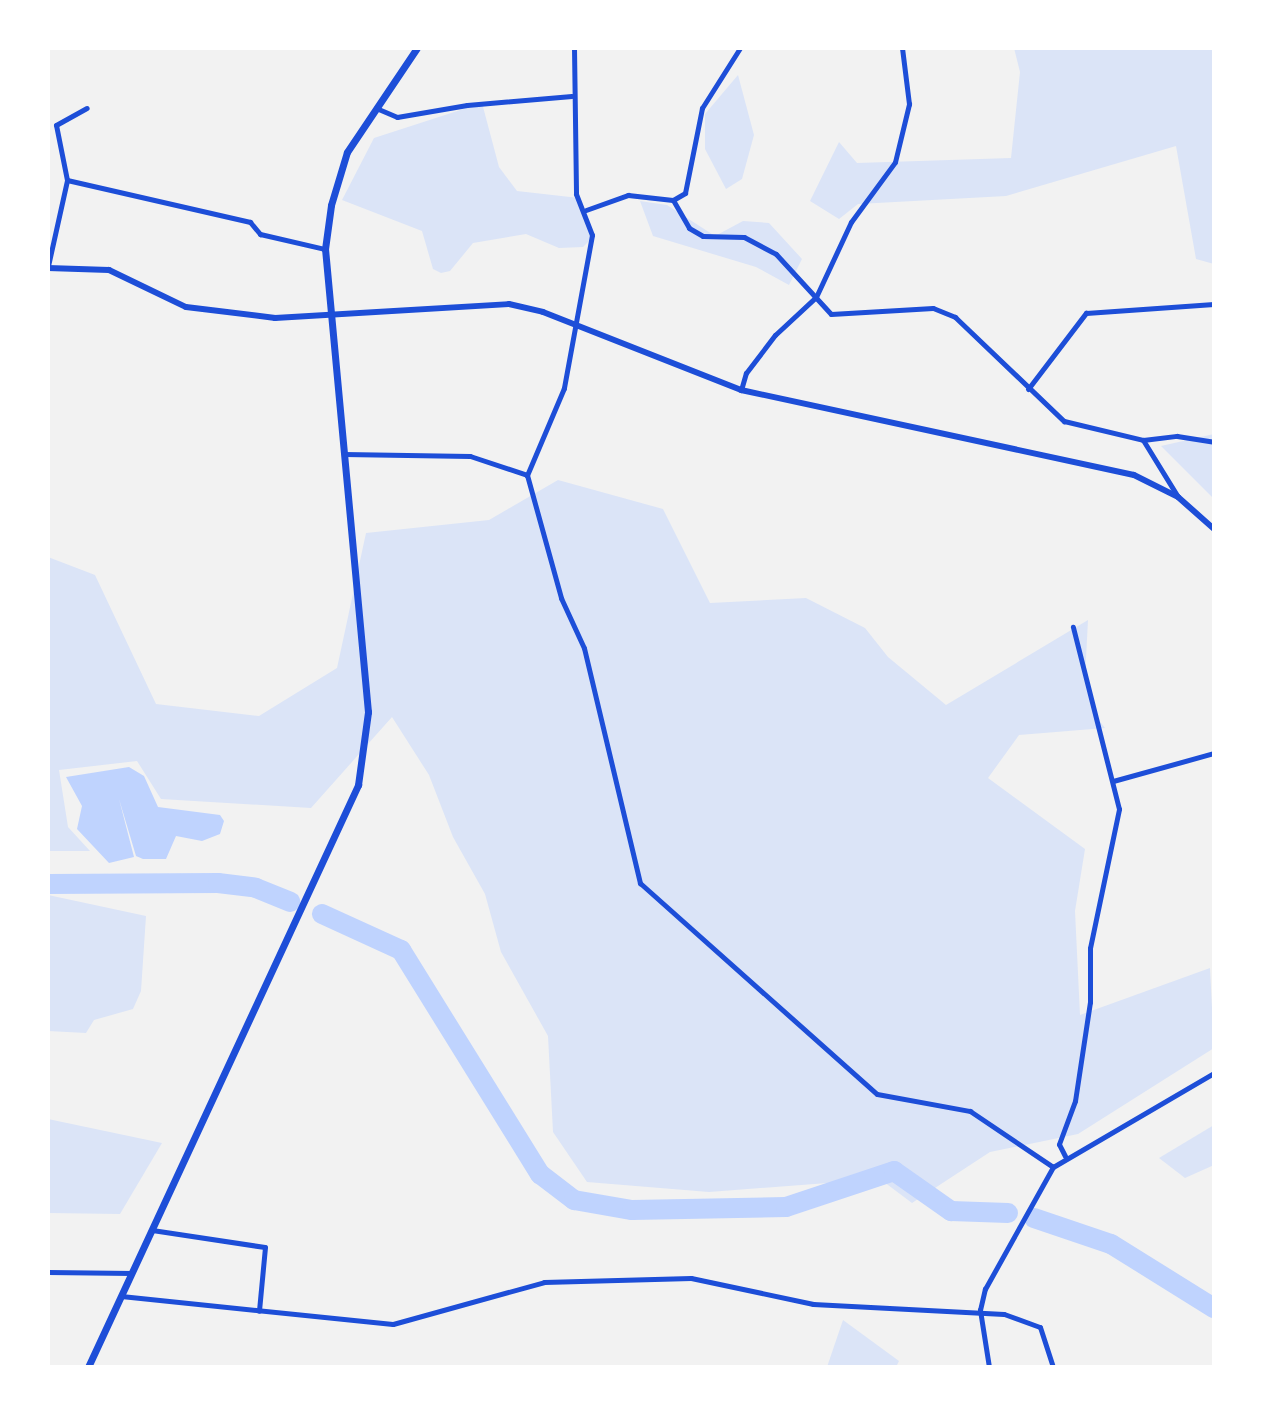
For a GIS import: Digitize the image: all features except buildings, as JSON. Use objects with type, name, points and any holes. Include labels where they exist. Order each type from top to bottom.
[{"type":"main road","points":[[88,1367],[344,820],[365,757],[368,712],[325,249],[338,177],[375,108],[417,48]]},
{"type":"street","points":[[574,48],[572,96],[576,194],[586,210],[592,235],[564,388],[527,475],[561,598],[584,648],[640,883],[877,1094],[970,1111],[1053,1167]]},
{"type":"street","points":[[586,210],[628,195],[673,200],[685,193],[702,108],[740,48]]},
{"type":"street","points":[[741,390],[746,373],[775,335],[816,297],[851,222],[899,151],[909,104],[902,48]]},
{"type":"street","points":[[375,108],[397,117],[507,100],[572,96]]},
{"type":"street","points":[[87,108],[56,125],[67,180],[48,267],[109,270],[202,311],[275,318],[509,304],[577,325],[741,390],[1134,475],[1178,497],[1214,529]]},
{"type":"street","points":[[67,180],[250,222],[260,234],[325,249]]},
{"type":"street","points":[[673,200],[689,228],[703,236],[744,237],[776,254],[831,314],[933,308],[944,312],[981,336],[1028,389],[1064,421],[1143,440],[1177,436],[1214,442]]},
{"type":"street","points":[[1028,389],[1086,313],[1214,304]]},
{"type":"street","points":[[1143,440],[1178,497]]},
{"type":"street","points":[[344,454],[470,456],[527,475]]},
{"type":"street","points":[[1065,1156],[1059,1144],[1075,1101],[1090,1002],[1090,948],[1119,809],[1073,627]]},
{"type":"street","points":[[1113,781],[1214,753]]},
{"type":"street","points":[[989,1367],[980,1310],[1013,1233],[1053,1167],[1065,1156],[1214,1073]]},
{"type":"street","points":[[152,1230],[265,1247],[259,1311]]},
{"type":"street","points":[[48,1272],[132,1273]]},
{"type":"street","points":[[121,1296],[393,1324],[544,1282],[634,1277],[691,1278],[813,1304],[980,1310],[1040,1327],[1053,1367]]},
{"type":"shaded area","points":[[1014,48],[1214,48],[1214,264],[1196,259],[1176,146],[1006,196],[858,204],[839,219],[810,201],[839,142],[857,163],[1011,158],[1020,72]]},
{"type":"shaded area","points":[[738,75],[754,135],[742,179],[726,189],[705,149],[705,114]]},
{"type":"shaded area","points":[[482,103],[499,167],[517,191],[579,198],[591,239],[583,247],[559,248],[526,234],[473,243],[450,271],[441,273],[433,269],[422,231],[342,200],[374,138]]},
{"type":"shaded area","points":[[640,201],[667,205],[715,236],[743,221],[769,223],[802,259],[789,285],[756,267],[653,236]]},
{"type":"shaded area","points":[[1214,434],[1214,499],[1161,446]]},
{"type":"shaded area","points":[[558,480],[663,509],[710,603],[806,598],[865,628],[888,657],[946,705],[1088,620],[1085,678],[1095,715],[1105,728],[1019,735],[988,778],[1085,849],[1075,911],[1080,1015],[1210,968],[1214,1048],[1078,1134],[990,1152],[912,1203],[880,1179],[709,1192],[587,1182],[553,1132],[548,1036],[501,952],[485,894],[453,837],[429,775],[392,717],[311,808],[161,799],[137,761],[59,770],[68,827],[90,851],[48,851],[48,557],[95,575],[156,704],[259,716],[337,668],[366,533],[489,520]]},
{"type":"shaded area","points":[[48,895],[146,916],[141,991],[133,1009],[94,1020],[86,1033],[48,1031]]},
{"type":"shaded area","points":[[48,1119],[162,1143],[120,1214],[48,1213]]},
{"type":"shaded area","points":[[1214,1125],[1214,1165],[1185,1178],[1159,1158]]},
{"type":"shaded area","points":[[843,1320],[899,1361],[896,1367],[827,1367]]},
{"type":"water","points":[[129,767],[144,776],[158,807],[220,815],[224,821],[220,834],[202,841],[176,836],[166,859],[143,859],[136,856],[119,799],[134,857],[109,863],[77,829],[82,806],[66,777]]},
{"type":"waterway","points":[[48,884],[218,883],[256,888],[290,902]]},
{"type":"waterway","points":[[322,914],[401,950],[540,1174],[574,1200],[632,1210],[786,1207],[894,1171],[951,1211],[1008,1213]]},
{"type":"waterway","points":[[1034,1218],[1111,1244],[1214,1308]]}]
